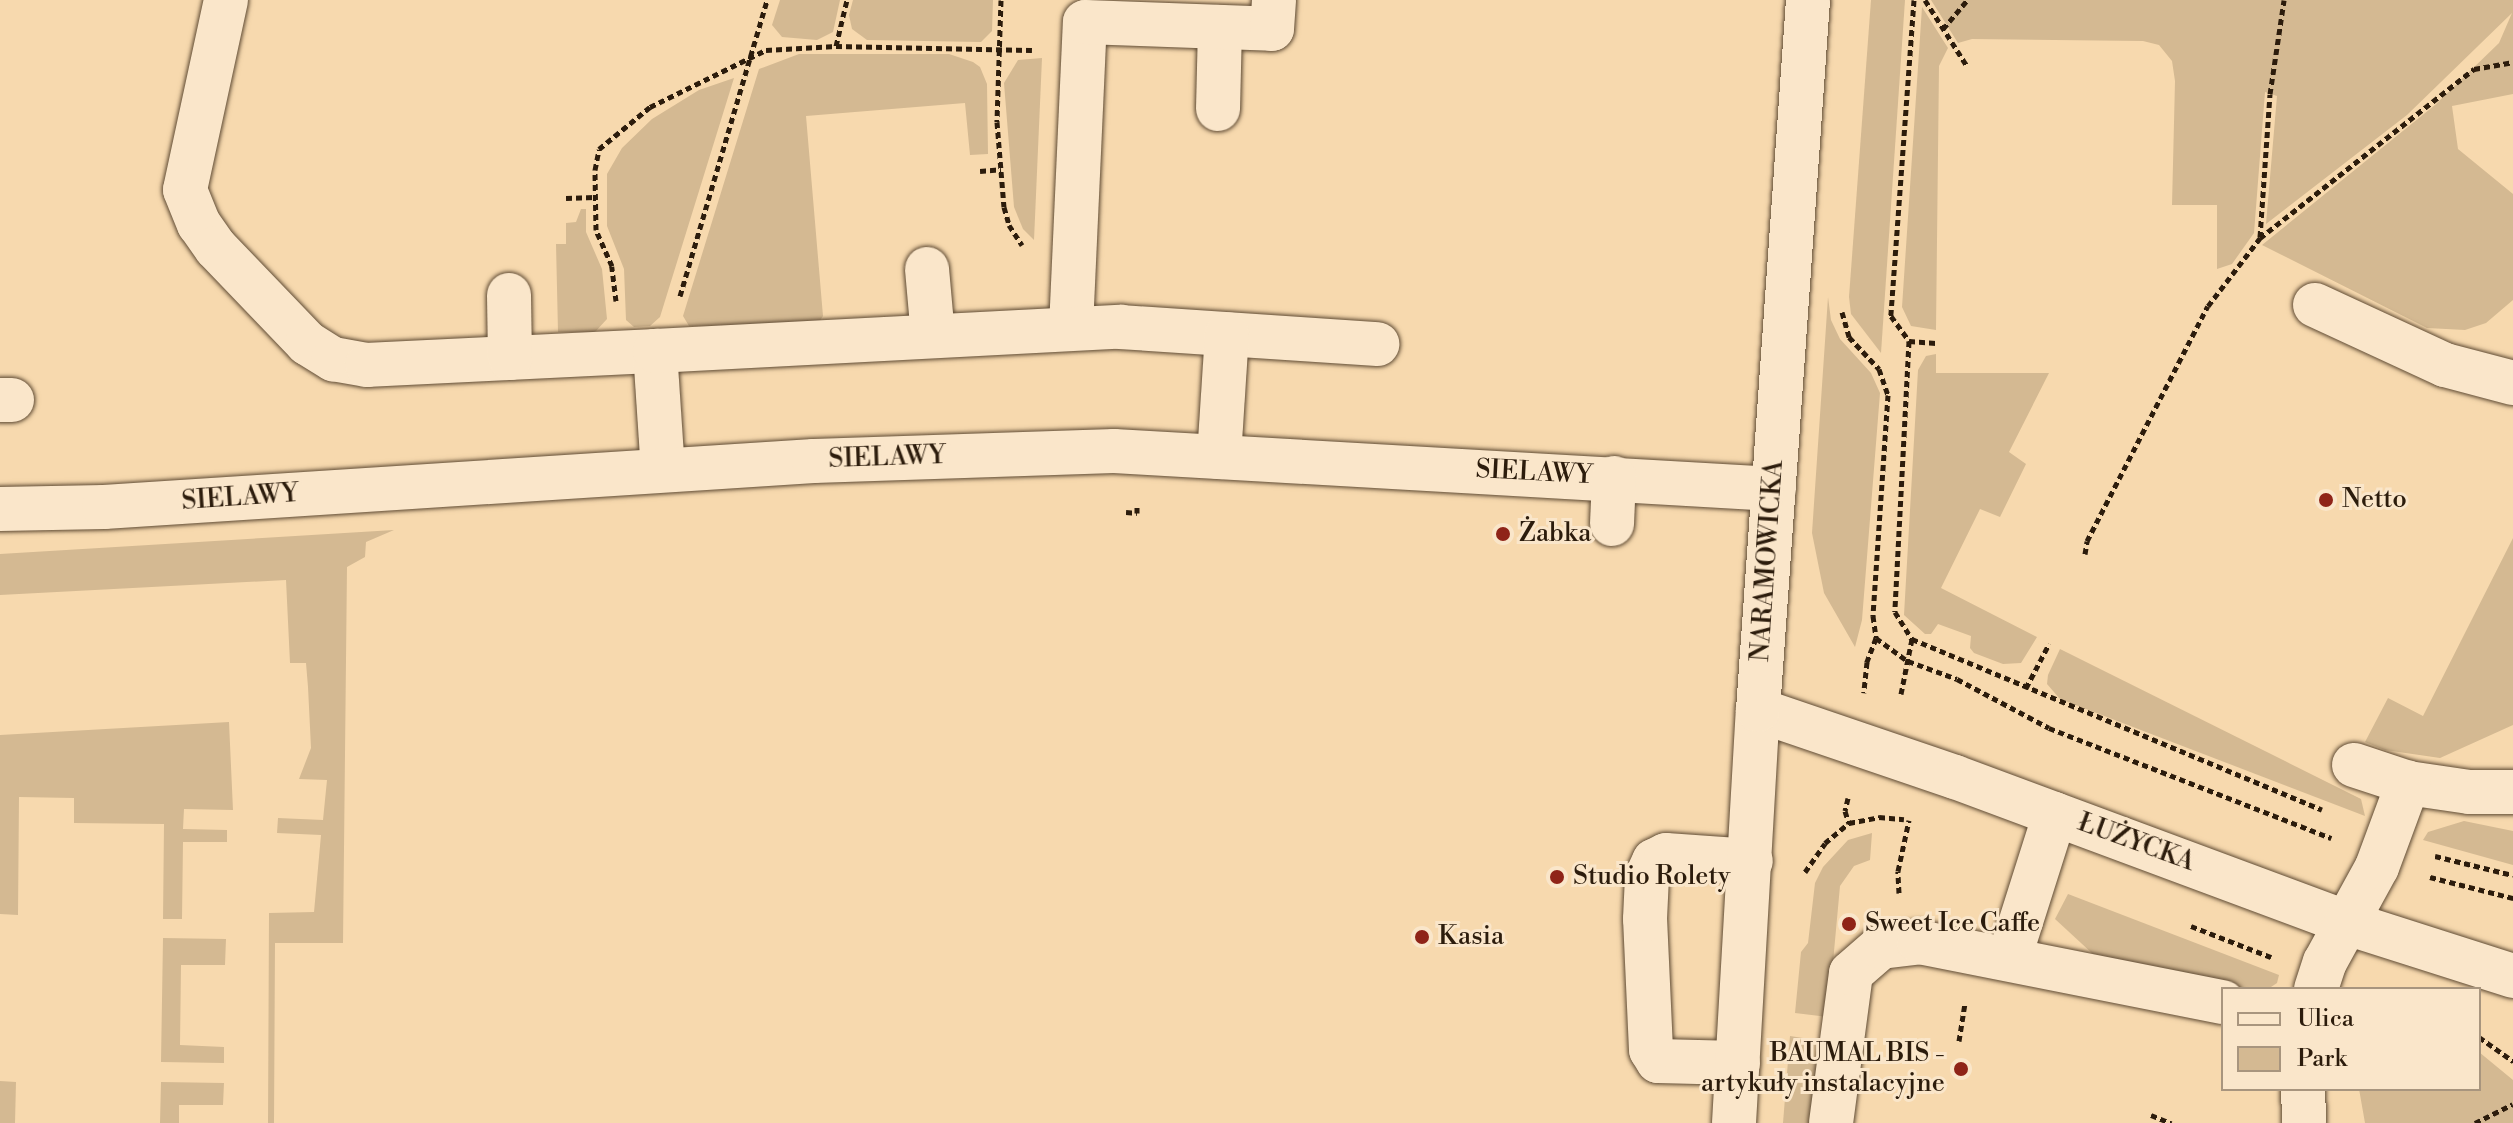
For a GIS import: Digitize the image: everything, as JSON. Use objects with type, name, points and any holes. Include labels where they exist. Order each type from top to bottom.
[{"type":"street","points":[[226,0],[185,190],[199,224],[216,248],[307,343],[333,359],[367,365],[1120,327],[1377,344]]},
{"type":"street","points":[[1071,328],[1083,25],[1272,29],[1274,0]]},
{"type":"street","name":"NARAMOWICKA","points":[[1734,1123],[1758,710],[1808,0]]},
{"type":"street","points":[[1218,109],[1220,27]]},
{"type":"street","points":[[927,269],[933,336]]},
{"type":"street","points":[[509,295],[510,358]]},
{"type":"street","points":[[2315,305],[2445,365],[2513,383]]},
{"type":"street","points":[[1219,457],[1227,334]]},
{"type":"street","points":[[646,352],[663,470]]},
{"type":"street","name":"SIELAWY","points":[[0,509],[104,507],[663,470],[1083,451],[1774,489]]},
{"type":"street","points":[[1612,524],[1614,478]]},
{"type":"street","name":"ŁUŻYCKA","points":[[1758,710],[2055,814],[2347,923],[2513,976]]},
{"type":"street","points":[[2354,765],[2408,783],[2469,792],[2513,792]]},
{"type":"street","points":[[2318,983],[2384,847],[2408,783]]},
{"type":"street","points":[[2009,959],[2055,814]]},
{"type":"street","points":[[1738,1063],[1658,1061],[1651,1050],[1645,919],[1647,876],[1654,861],[1666,855],[1751,861]]},
{"type":"street","points":[[1831,1123],[1851,973],[1881,947],[1919,942],[2221,1002]]},
{"type":"street","points":[[2303,1091],[2304,1123]]},
{"type":"path","points":[[646,352],[749,60],[767,0]]},
{"type":"path","points":[[836,46],[847,0]]},
{"type":"path","points":[[1001,0],[997,49],[1004,207]]},
{"type":"path","points":[[1914,0],[1891,316],[1909,341],[1895,612],[1912,639],[2384,847],[2457,886],[2513,898]]},
{"type":"path","points":[[1925,0],[1967,66]]},
{"type":"path","points":[[1943,29],[1967,0]]},
{"type":"path","points":[[2260,238],[2270,94],[2284,0]]},
{"type":"path","points":[[646,352],[596,230],[595,197],[599,149],[650,107],[766,50],[836,46],[997,49],[1083,25]]},
{"type":"path","points":[[2085,554],[2087,541],[2208,306],[2260,238],[2474,69],[2513,62]]},
{"type":"path","points":[[980,171],[1001,169]]},
{"type":"path","points":[[566,198],[595,197]]},
{"type":"path","points":[[1837,297],[1849,337],[1879,369],[1888,395],[1873,616],[1876,638],[1867,662]]},
{"type":"path","points":[[1909,341],[1936,343]]},
{"type":"path","points":[[1876,638],[1908,661],[1968,684],[2049,728],[2384,847],[2513,875]]},
{"type":"path","points":[[1901,694],[1912,639]]},
{"type":"path","points":[[2026,688],[2049,644]]},
{"type":"path","points":[[1845,811],[1849,823]]},
{"type":"path","points":[[1803,880],[1807,866],[1825,843],[1849,823],[1879,817],[1921,823]]},
{"type":"path","points":[[1901,944],[1898,871],[1909,820]]},
{"type":"path","points":[[2186,924],[2318,983]]},
{"type":"path","points":[[2481,1038],[2513,1061]]},
{"type":"path","points":[[2475,1123],[2513,1104]]},
{"type":"path","points":[[2151,1115],[2171,1123]]},
{"type":"green space","points":[[780,0],[840,0],[833,32],[817,40],[782,37],[772,25]]},
{"type":"green space","points":[[853,0],[993,0],[992,31],[981,42],[867,40],[852,29],[849,15]]},
{"type":"green space","points":[[1871,0],[1905,0],[1881,353],[1851,314],[1849,297]]},
{"type":"green space","points":[[1931,0],[2513,0],[2513,94],[2452,106],[2458,149],[2513,194],[2513,300],[2486,323],[2465,330],[2427,328],[2262,245],[2435,105],[2499,43],[2512,13],[2407,115],[2266,224],[2277,96],[2265,92],[2254,233],[2232,264],[2217,269],[2217,205],[2172,205],[2175,81],[2172,61],[2159,45],[2143,41],[1972,39],[1958,43]]},
{"type":"green space","points":[[1922,7],[1948,48],[1939,66],[1936,330],[1911,326],[1902,307]]},
{"type":"green space","points":[[799,54],[949,54],[973,62],[980,67],[987,84],[988,154],[970,155],[965,103],[806,116],[823,316],[817,325],[689,326],[683,316],[759,69]]},
{"type":"green space","points":[[1042,58],[1034,240],[1023,229],[1014,207],[1004,83],[1018,60]]},
{"type":"green space","points":[[734,78],[660,317],[650,326],[634,327],[626,320],[624,269],[607,226],[607,174],[622,148],[652,119],[699,90]]},
{"type":"green space","points":[[581,209],[586,209],[586,232],[602,269],[607,319],[595,332],[558,332],[556,244],[566,244],[566,223],[576,222]]},
{"type":"green space","points":[[1828,297],[1831,320],[1840,339],[1871,373],[1880,393],[1862,620],[1855,647],[1824,593],[1812,533]]},
{"type":"green space","points":[[1936,354],[1936,373],[2049,373],[2009,452],[2026,464],[2000,517],[1980,509],[1941,588],[2037,637],[2021,663],[2003,664],[1974,653],[1970,648],[1971,636],[1938,624],[1931,634],[1925,634],[1904,615],[1918,370],[1926,356]]},
{"type":"green space","points":[[394,530],[366,542],[365,557],[347,567],[343,943],[275,943],[274,1123],[268,1123],[269,913],[314,912],[321,835],[277,833],[278,818],[323,820],[327,780],[299,779],[311,748],[308,687],[306,663],[290,663],[286,580],[0,595],[0,554]]},
{"type":"green space","points":[[2513,538],[2513,725],[2440,758],[2385,750],[2365,742],[2388,698],[2423,716]]},
{"type":"green space","points":[[2060,649],[2361,799],[2365,816],[2060,699],[2047,684]]},
{"type":"green space","points":[[229,722],[233,810],[184,809],[183,829],[227,830],[227,842],[183,842],[182,919],[163,919],[164,824],[74,823],[74,798],[19,797],[18,915],[0,914],[0,735]]},
{"type":"green space","points":[[2464,821],[2513,831],[2513,865],[2423,840],[2428,832]]},
{"type":"green space","points":[[1872,833],[1870,860],[1854,866],[1840,886],[1828,1017],[1795,1013],[1801,952],[1808,943],[1815,883],[1823,867],[1848,840]]},
{"type":"green space","points":[[2068,894],[2279,975],[2277,983],[2271,987],[2229,987],[2094,955],[2055,919]]},
{"type":"green space","points":[[163,938],[226,939],[225,965],[181,965],[180,1045],[224,1047],[224,1063],[161,1062]]},
{"type":"green space","points":[[1790,1036],[1822,1041],[1815,1123],[1783,1123]]},
{"type":"green space","points":[[2481,1054],[2513,1080],[2513,1123],[2365,1123],[2359,1091],[2481,1091]]},
{"type":"green space","points":[[0,1081],[16,1082],[15,1123],[0,1123]]},
{"type":"green space","points":[[161,1082],[224,1083],[223,1105],[179,1105],[179,1123],[160,1123]]},
{"type":"place","name":"Netto","points":[[2326,500]]},
{"type":"place","name":"Żabka","points":[[1503,534]]},
{"type":"place","name":"Studio Rolety","points":[[1557,877]]},
{"type":"place","name":"Sweet Ice Caffe","points":[[1849,924]]},
{"type":"place","name":"Kasia","points":[[1422,937]]},
{"type":"place","name":"BAUMAL BIS - artykuły instalacyjne","points":[[1961,1069]]}]
